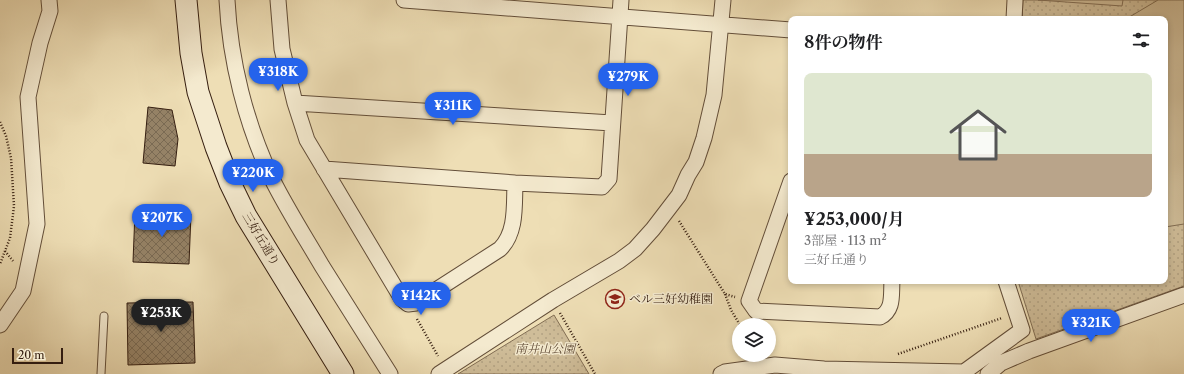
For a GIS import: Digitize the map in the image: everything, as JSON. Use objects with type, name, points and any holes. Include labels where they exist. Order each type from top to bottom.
[{"type":"street","points":[[0,325],[23,291],[36,224],[28,96],[40,43],[50,11],[49,0]]},
{"type":"street","name":"三好丘通り","points":[[186,0],[191,53],[198,92],[216,147],[230,183],[246,216],[342,374]]},
{"type":"street","points":[[227,0],[232,52],[241,90],[254,133],[272,178],[296,223],[390,374]]},
{"type":"street","points":[[278,0],[282,49],[295,103],[307,140],[402,299],[408,304],[416,303],[500,249],[506,243],[512,226],[515,182]]},
{"type":"street","points":[[404,0],[620,18],[788,30]]},
{"type":"street","points":[[324,169],[602,187],[609,180],[621,0]]},
{"type":"street","points":[[443,372],[552,300],[601,272],[636,249],[654,230],[679,195],[696,162],[704,138],[714,95],[722,24],[723,0]]},
{"type":"street","points":[[1014,16],[1015,0]]},
{"type":"street","points":[[295,103],[612,123]]},
{"type":"street","points":[[788,190],[749,301],[756,311],[880,318],[887,314],[890,306],[892,284]]},
{"type":"street","points":[[1007,284],[1029,351]]},
{"type":"street","points":[[988,374],[1001,363],[1029,351],[1184,295]]},
{"type":"street","points":[[720,374],[774,365],[824,369],[970,373],[1022,330]]},
{"type":"lane","points":[[101,374],[104,316]]},
{"type":"path","points":[[0,122],[6,136],[11,158],[14,206],[10,238],[0,264]]},
{"type":"path","points":[[670,207],[725,294],[736,318]]},
{"type":"path","points":[[725,294],[749,301]]},
{"type":"path","points":[[552,300],[595,374]]},
{"type":"path","points":[[408,304],[443,372]]},
{"type":"path","points":[[896,354],[1017,313]]},
{"type":"green space","points":[[1023,0],[1184,0],[1184,286],[1036,339],[1019,284],[1168,284],[1168,16],[1022,16]]},
{"type":"green space","points":[[1038,0],[1123,0],[1122,6]]},
{"type":"green space","points":[[1158,0],[1184,0],[1184,224],[1168,227],[1168,16],[1131,16]]},
{"type":"green space","name":"南井山公園","points":[[554,315],[589,374],[458,374]]},
{"type":"building","points":[[148,107],[172,110],[178,139],[175,166],[143,163]]},
{"type":"building","points":[[135,212],[191,214],[189,264],[133,262]]},
{"type":"building","points":[[193,302],[195,363],[128,365],[127,303]]},
{"type":"place","name":"ベル三好幼稚園","points":[[615,299]]}]
